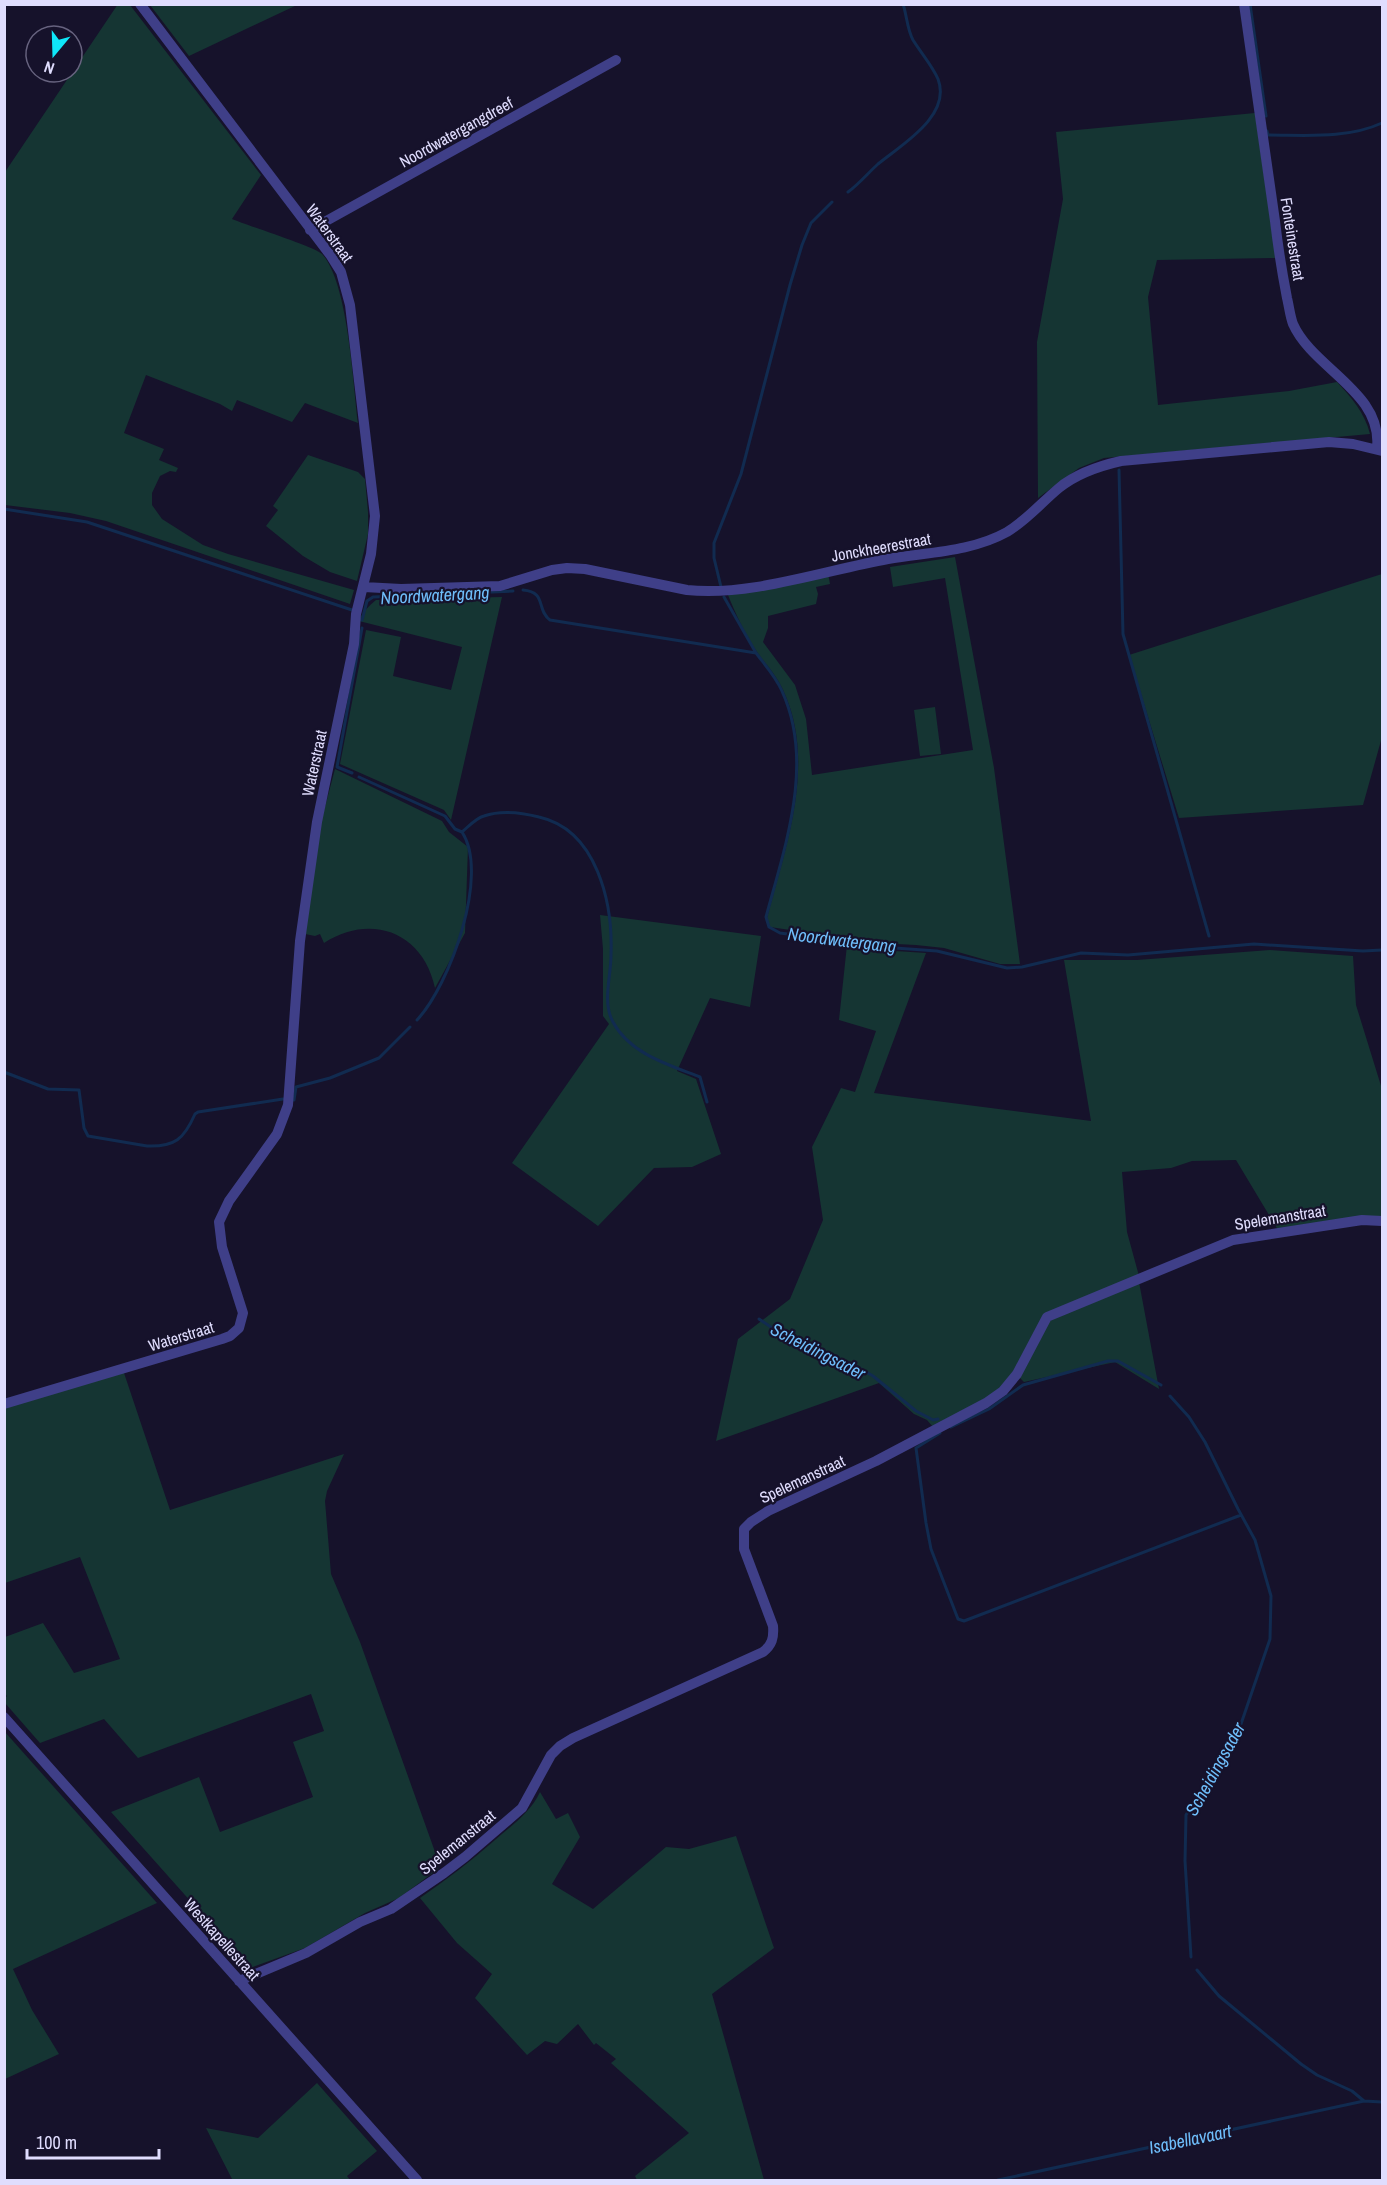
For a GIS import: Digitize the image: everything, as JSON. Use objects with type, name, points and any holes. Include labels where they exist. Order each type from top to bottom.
[{"type":"street","name":"Waterstraat","points":[[4,1404],[222,1340],[235,1332],[241,1324],[243,1308],[222,1247],[219,1222],[229,1201],[277,1134],[288,1105],[300,941],[317,822],[354,644],[356,614],[373,543],[375,516],[350,305],[341,272],[332,256],[140,4]]},
{"type":"street","name":"Fonteinestraat","points":[[1244,4],[1281,264],[1292,321],[1298,334],[1308,346],[1353,390],[1370,414],[1377,428],[1380,450]]},
{"type":"street","name":"Noordwatergangdreef","points":[[310,230],[616,60]]},
{"type":"street","name":"Jonckheerestraat","points":[[363,587],[401,589],[500,586],[552,570],[567,568],[585,569],[687,590],[711,592],[732,590],[890,559],[954,550],[989,540],[1008,531],[1061,487],[1081,474],[1121,461],[1329,442],[1380,450]]},
{"type":"street","name":"Spelemanstraat","points":[[239,1981],[306,1953],[360,1922],[391,1909],[465,1857],[522,1808],[551,1755],[566,1742],[763,1652],[771,1645],[774,1636],[773,1626],[744,1549],[744,1529],[754,1519],[768,1511],[876,1461],[986,1403],[1003,1391],[1017,1374],[1047,1317],[1233,1240],[1362,1220],[1383,1221]]},
{"type":"street","name":"Westkapellestraat","points":[[4,1718],[417,2181]]},
{"type":"green space","points":[[118,4],[130,5],[261,175],[232,219],[294,241],[322,254],[331,268],[338,287],[348,334],[358,423],[305,403],[292,422],[237,400],[232,411],[220,404],[146,375],[124,433],[164,449],[159,460],[178,468],[176,472],[170,471],[160,476],[152,493],[152,505],[162,519],[203,545],[354,590],[350,604],[106,521],[70,513],[5,505],[5,172],[64,84],[84,84],[84,55]]},
{"type":"green space","points":[[150,5],[297,5],[189,56]]},
{"type":"green space","points":[[1255,113],[1276,258],[1157,260],[1148,297],[1158,405],[1289,391],[1337,382],[1361,412],[1370,434],[1104,458],[1079,468],[1038,498],[1037,342],[1063,199],[1056,132]]},
{"type":"green space","points":[[308,455],[358,472],[365,479],[368,534],[357,581],[330,572],[303,556],[266,526],[278,510],[273,506]]},
{"type":"green space","points":[[955,557],[994,768],[1020,964],[1000,964],[944,948],[877,943],[770,927],[767,918],[795,804],[798,746],[793,718],[783,690],[757,652],[728,595],[828,573],[830,584],[816,587],[818,594],[816,604],[768,616],[768,628],[763,642],[795,685],[806,719],[812,775],[973,750],[945,578],[893,587],[890,567]]},
{"type":"green space","points":[[1382,574],[1382,737],[1363,805],[1179,818],[1129,655]]},
{"type":"green space","points":[[502,597],[451,820],[444,810],[340,764],[366,630],[401,637],[393,676],[451,690],[462,647],[359,621],[368,607],[376,600]]},
{"type":"green space","points":[[935,707],[941,754],[920,756],[914,710]]},
{"type":"green space","points":[[335,769],[442,821],[449,832],[468,847],[465,933],[435,988],[429,969],[419,953],[407,941],[393,933],[377,929],[359,930],[342,934],[324,943],[320,934],[315,936],[305,934],[321,822]]},
{"type":"green space","points":[[600,915],[761,936],[750,1007],[710,998],[677,1071],[696,1079],[721,1154],[692,1167],[654,1168],[598,1226],[512,1163],[609,1024],[603,1016],[603,949]]},
{"type":"green space","points":[[847,945],[926,953],[874,1093],[1091,1121],[1064,960],[1137,960],[1270,950],[1353,956],[1356,1005],[1382,1089],[1382,1220],[1278,1230],[1236,1160],[1192,1161],[1171,1168],[1122,1172],[1127,1232],[1139,1276],[1047,1313],[1015,1373],[1000,1390],[933,1427],[927,1420],[914,1414],[879,1383],[716,1441],[738,1339],[790,1299],[823,1220],[812,1147],[841,1088],[855,1092],[876,1031],[839,1020]]},
{"type":"green space","points":[[1139,1282],[1159,1389],[1115,1362],[1024,1382],[1018,1376],[1044,1327],[1053,1318]]},
{"type":"green space","points":[[123,1370],[170,1510],[344,1454],[327,1491],[325,1501],[331,1574],[360,1642],[439,1863],[438,1869],[399,1898],[365,1913],[305,1948],[250,1968],[111,1812],[199,1777],[220,1832],[313,1797],[293,1742],[324,1731],[311,1694],[138,1758],[104,1719],[40,1743],[5,1703],[7,1696],[4,1693],[5,1637],[43,1623],[74,1673],[120,1659],[80,1557],[5,1583],[4,1407]]},
{"type":"green space","points":[[5,1732],[157,1903],[13,1969],[32,2010],[59,2054],[5,2079]]},
{"type":"green space","points":[[540,1792],[556,1819],[568,1813],[580,1837],[552,1884],[593,1909],[666,1847],[689,1849],[736,1836],[774,1948],[712,1994],[764,2180],[637,2180],[635,2176],[689,2133],[611,2063],[616,2059],[596,2043],[594,2045],[578,2024],[557,2044],[545,2041],[527,2055],[475,1998],[492,1974],[457,1943],[420,1898],[468,1863],[514,1824],[531,1806]]},
{"type":"green space","points":[[317,2083],[377,2151],[347,2176],[350,2180],[230,2180],[232,2179],[206,2128],[258,2138]]},
{"type":"waterway","points":[[848,192],[878,164],[911,139],[931,117],[938,105],[940,92],[938,79],[911,36],[903,4]]},
{"type":"waterway","points":[[1250,4],[1266,116]]},
{"type":"waterway","points":[[1267,131],[1268,135],[1341,134],[1382,123]]},
{"type":"waterway","points":[[721,587],[714,558],[714,543],[741,474],[802,245],[811,223],[832,202]]},
{"type":"waterway","points":[[1119,470],[1123,634],[1209,936]]},
{"type":"waterway","points":[[4,509],[87,522],[352,610]]},
{"type":"waterway","name":"Noordwatergang","points":[[523,590],[535,594],[550,620],[756,653],[770,671],[782,691],[792,718],[796,747],[794,804],[766,917],[769,927],[780,933],[881,947],[937,951],[1007,968],[1022,967],[1081,953],[1128,955],[1254,944],[1363,951],[1382,950]]},
{"type":"waterway","name":"Noordwatergang","points":[[362,620],[367,601],[373,597],[513,591]]},
{"type":"waterway","points":[[724,597],[756,653]]},
{"type":"waterway","points":[[352,773],[337,767],[362,628]]},
{"type":"waterway","points":[[359,777],[445,816],[455,829],[462,832],[469,851],[471,874],[469,901],[462,929],[442,982],[430,1004],[417,1020]]},
{"type":"waterway","name":"Scheidingsader","points":[[462,832],[481,817],[512,813],[539,817],[559,825],[575,837],[588,853],[598,871],[609,913],[611,955],[608,1006],[613,1022],[629,1042],[651,1057],[700,1077],[707,1102]]},
{"type":"waterway","points":[[292,1100],[294,1100],[296,1087],[330,1078],[379,1058],[410,1027]]},
{"type":"waterway","points":[[4,1072],[48,1089],[79,1090],[84,1128],[88,1136],[147,1146],[165,1145],[177,1140],[187,1130],[198,1112],[283,1099]]},
{"type":"waterway","name":"Scheidingsader","points":[[759,1319],[787,1338],[854,1365],[873,1376],[916,1411],[933,1420],[938,1419]]},
{"type":"waterway","name":"Scheidingsader","points":[[951,1427],[989,1409],[1023,1385],[1108,1361],[1118,1361],[1161,1385]]},
{"type":"waterway","name":"Scheidingsader","points":[[1170,1396],[1189,1417],[1205,1442],[1255,1540],[1271,1596],[1270,1639],[1241,1724],[1186,1815],[1185,1861],[1191,1957]]},
{"type":"waterway","points":[[940,1433],[916,1448],[931,1549],[958,1619],[964,1621],[1241,1515]]},
{"type":"waterway","name":"Scheidingsader","points":[[1197,1970],[1219,1996],[1301,2064],[1317,2075],[1352,2091],[1364,2101]]},
{"type":"waterway","name":"Isabellavaart","points":[[998,2180],[1364,2101],[1382,2102]]}]
